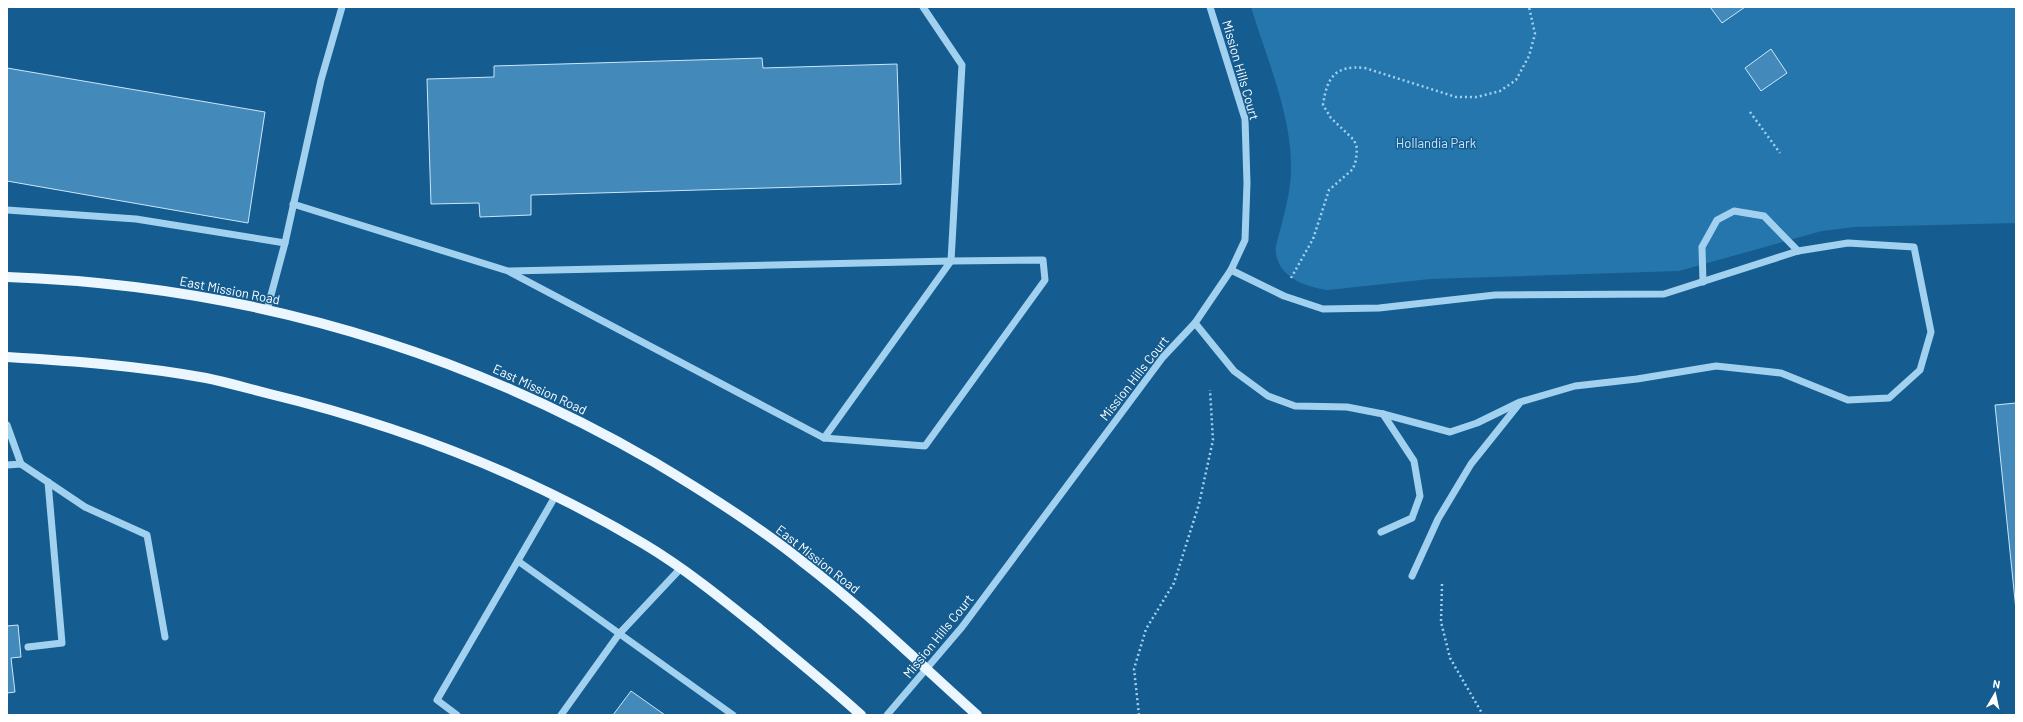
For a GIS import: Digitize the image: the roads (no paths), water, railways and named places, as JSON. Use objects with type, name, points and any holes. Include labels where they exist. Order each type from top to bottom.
[{"type":"main road","name":"East Mission Road","points":[[7,277],[70,280],[172,291],[267,310],[355,332],[445,362],[506,386],[619,442],[731,510],[803,562],[880,626],[977,715]]},
{"type":"main road","points":[[7,357],[98,363],[206,378],[326,407],[425,440],[510,474],[556,495],[645,545],[681,568],[704,584],[823,680],[861,715]]},
{"type":"street","points":[[267,310],[285,243],[321,80],[342,7]]},
{"type":"street","points":[[824,438],[951,261],[962,65],[923,7]]},
{"type":"street","name":"Mission Hills Court","points":[[887,715],[962,627],[1163,357],[1195,323],[1231,270],[1245,240],[1247,183],[1245,119],[1210,7]]},
{"type":"street","points":[[293,204],[508,271],[824,438],[925,446],[1045,280],[1042,260],[508,271]]},
{"type":"street","points":[[7,210],[136,219],[285,243]]},
{"type":"street","points":[[1703,282],[1702,247],[1717,220],[1734,211],[1764,216],[1798,251]]},
{"type":"street","points":[[1195,323],[1234,371],[1268,396],[1295,406],[1347,406],[1450,432],[1477,423],[1520,402],[1575,386],[1637,379],[1716,366],[1782,374],[1848,400],[1889,398],[1920,370],[1931,332],[1914,247],[1848,243],[1798,251],[1664,294],[1495,295],[1379,308],[1322,309],[1284,296],[1231,270]]},
{"type":"street","points":[[1412,576],[1438,519],[1471,464],[1520,402]]},
{"type":"street","points":[[1381,532],[1412,518],[1420,496],[1414,461],[1383,414]]},
{"type":"street","points":[[7,425],[21,464],[85,507],[147,536],[164,637]]},
{"type":"street","points":[[7,465],[21,464]]},
{"type":"street","points":[[28,647],[62,643],[48,482]]},
{"type":"street","points":[[457,715],[436,700],[556,495]]},
{"type":"street","points":[[518,561],[733,715]]},
{"type":"street","points":[[561,715],[619,634],[681,568]]},
{"type":"park label","name":"Hollandia Park","points":[[1436,143]]}]
